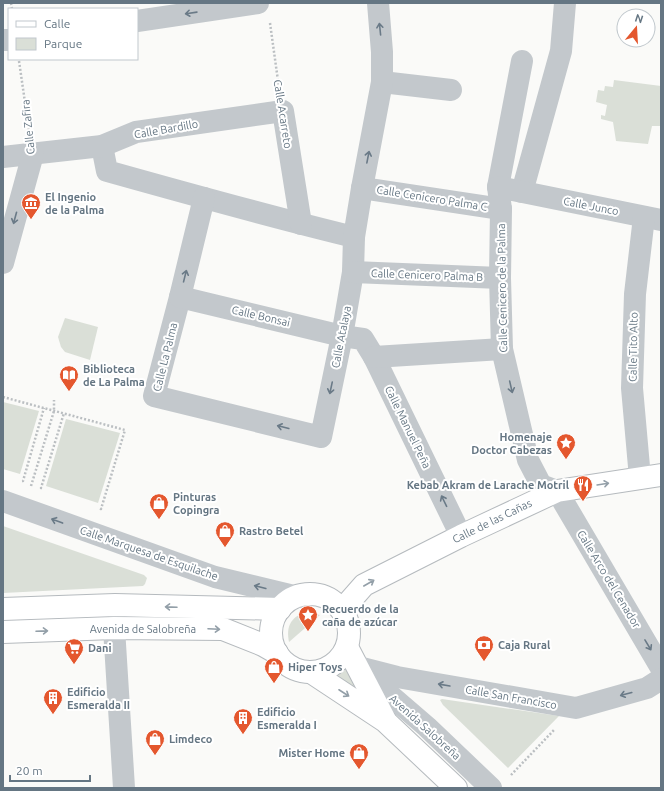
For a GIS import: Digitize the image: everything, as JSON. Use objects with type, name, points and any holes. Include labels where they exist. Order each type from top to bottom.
[{"type":"main road","name":"Calle de las Cañas","points":[[342,610],[364,585],[461,536],[557,491],[661,475]]},
{"type":"main road","points":[[318,595],[325,597],[342,610],[348,624],[349,636],[347,647],[341,658],[333,665],[322,670],[311,672],[298,670],[286,663],[277,654],[273,642],[272,631],[274,619],[280,609],[288,601],[298,597],[318,595]]},
{"type":"main road","name":"Avenida de Salobreña","points":[[3,609],[115,605],[280,609]]},
{"type":"main road","name":"Avenida de Salobreña","points":[[3,632],[114,628],[223,629],[263,645],[277,654]]},
{"type":"main road","name":"Avenida Salobreña","points":[[347,647],[385,721]]},
{"type":"main road","name":"Avenida Salobreña","points":[[311,672],[385,721],[456,788]]},
{"type":"street","points":[[102,146],[107,171],[354,237],[382,82],[382,52],[378,3]]},
{"type":"street","points":[[498,187],[522,192],[561,51],[565,3]]},
{"type":"street","points":[[138,21],[263,11]]},
{"type":"street","name":"Calle Cenicero de la Palma","points":[[522,61],[498,187],[501,209],[500,278],[502,349],[528,460],[540,485],[557,491]]},
{"type":"street","points":[[382,82],[451,90]]},
{"type":"street","name":"Calle Bardillo","points":[[3,157],[102,146],[136,132],[283,111]]},
{"type":"street","name":"Calle Acarreto","points":[[283,111],[302,224]]},
{"type":"street","name":"Calle Zafira","points":[[3,263],[33,154]]},
{"type":"street","name":"Calle Cenicero Palma C","points":[[362,188],[501,209]]},
{"type":"street","name":"Calle Junco","points":[[522,192],[652,218]]},
{"type":"street","name":"Calle La Palma","points":[[204,198],[154,396],[321,436]]},
{"type":"street","name":"Calle Tito Alto","points":[[640,478],[632,388],[635,294],[652,218]]},
{"type":"street","name":"Calle Atalaya","points":[[321,436],[342,336],[353,272],[354,237]]},
{"type":"street","name":"Calle Cenicero Palma B","points":[[353,272],[500,278]]},
{"type":"street","name":"Calle Bonsai","points":[[180,297],[342,336]]},
{"type":"street","name":"Calle Manuel Peña","points":[[342,336],[363,338],[374,357],[461,536]]},
{"type":"street","points":[[374,357],[502,349]]},
{"type":"street","name":"Calle Arco del Cenador","points":[[557,491],[661,668]]},
{"type":"street","name":"Calle Marquesa de Esquilache","points":[[3,502],[215,577],[298,597]]},
{"type":"street","points":[[114,628],[124,788]]},
{"type":"street","name":"Calle San Francisco","points":[[358,667],[397,677],[576,708],[647,688],[661,678]]},
{"type":"street","name":"Avenida Salobreña","points":[[358,667],[427,727],[499,783]]},
{"type":"path","name":"Calle Acarreto","points":[[263,11],[283,111]]},
{"type":"path","name":"Calle Zafira","points":[[19,60],[33,154]]},
{"type":"path","points":[[3,397],[125,430],[101,509],[94,506]]},
{"type":"path","points":[[24,509],[54,411],[54,400]]},
{"type":"path","points":[[16,479],[23,481],[44,408]]},
{"type":"path","points":[[49,490],[41,488],[64,413]]},
{"type":"path","points":[[499,783],[576,708]]},
{"type":"green space","points":[[614,80],[661,86],[661,126],[652,126],[648,144],[616,141],[613,122],[601,119],[601,115],[605,116],[607,105],[596,102],[598,90],[604,91],[605,86],[613,87]]},
{"type":"green space","points":[[65,318],[98,327],[90,360],[65,352],[61,347],[58,337]]},
{"type":"green space","points":[[3,402],[39,411],[20,474],[3,469]]},
{"type":"green space","points":[[66,419],[120,433],[98,503],[46,486]]},
{"type":"green space","points":[[3,526],[144,575],[147,578],[145,584],[143,586],[3,593]]},
{"type":"green space","points":[[305,612],[320,615],[289,642],[288,632],[290,624],[296,617]]},
{"type":"green space","points":[[347,669],[351,679],[372,707],[331,681]]},
{"type":"green space","points":[[442,699],[559,716],[508,768],[443,705],[440,700]]},
{"type":"place","name":"El Ingenio de la Palma","points":[[31,220]]},
{"type":"place","name":"Biblioteca de La Palma","points":[[69,392]]},
{"type":"place","name":"Homenaje Doctor Cabezas","points":[[566,460]]},
{"type":"place","name":"Kebab Akram de Larache Motril","points":[[583,502]]},
{"type":"place","name":"Pinturas Copingra","points":[[159,520]]},
{"type":"place","name":"Rastro Betel","points":[[225,548]]},
{"type":"place","name":"Recuerdo de la caña de azúcar","points":[[308,632]]},
{"type":"place","name":"Caja Rural","points":[[484,662]]},
{"type":"place","name":"Dani","points":[[74,665]]},
{"type":"place","name":"Hiper Toys","points":[[274,684]]},
{"type":"place","name":"Edificio Esmeralda II","points":[[53,715]]},
{"type":"place","name":"Edificio Esmeralda I","points":[[243,735]]},
{"type":"place","name":"Limdeco","points":[[155,756]]},
{"type":"place","name":"Mister Home","points":[[359,770]]}]
